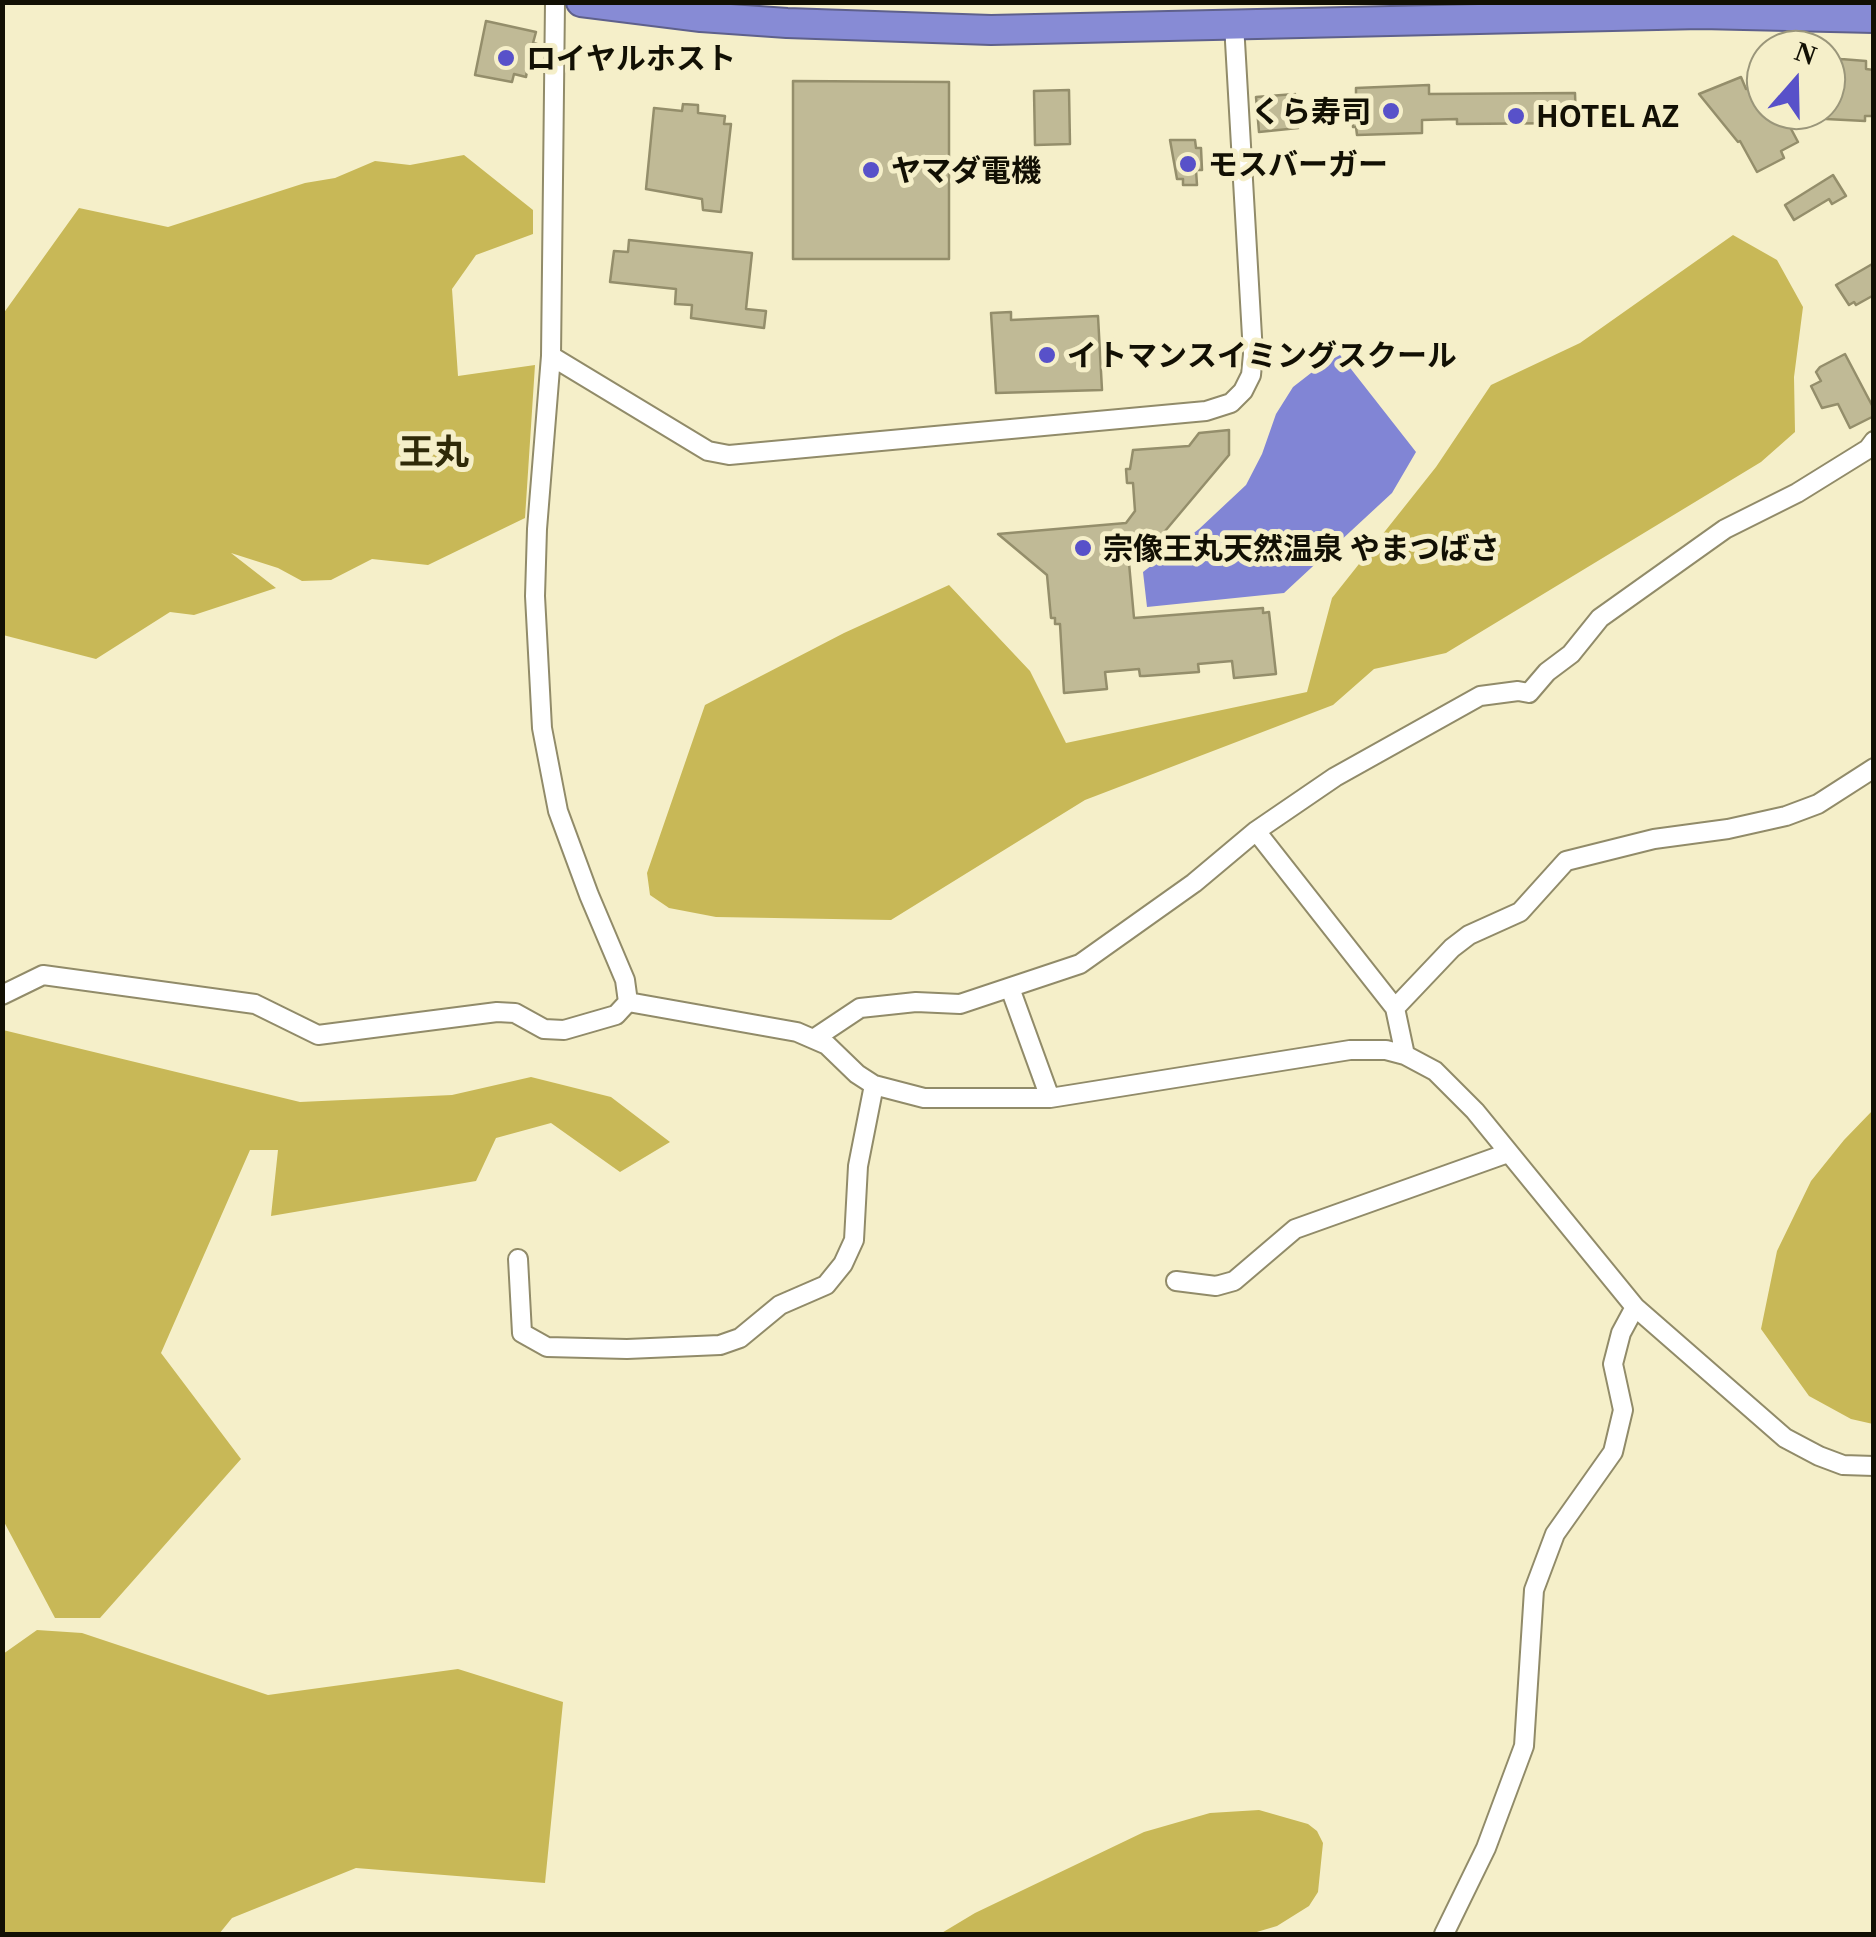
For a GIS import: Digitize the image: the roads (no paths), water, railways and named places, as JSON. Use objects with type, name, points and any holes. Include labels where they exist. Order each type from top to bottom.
[{"type":"highway","points":[[582,2],[718,19],[972,30],[1701,14],[1874,18]]},
{"type":"street","points":[[555,2],[551,356],[536,529],[535,596],[542,728],[558,811],[625,980],[628,1002]]},
{"type":"street","points":[[551,356],[708,451],[729,455],[1206,411],[1231,403],[1243,391],[1253,354],[1234,24]]},
{"type":"street","points":[[816,1038],[860,1008],[916,1002],[960,1004],[1080,964],[1194,883],[1256,831],[1360,762],[1480,696],[1529,693],[1571,654],[1600,618],[1724,529],[1797,494],[1874,442]]},
{"type":"street","points":[[1394,1008],[1469,935],[1520,912],[1566,861],[1654,839],[1786,816],[1818,804],[1874,768]]},
{"type":"street","points":[[1256,831],[1394,1008],[1405,1055]]},
{"type":"street","points":[[2,995],[43,975],[255,1004],[318,1035],[497,1012],[515,1013],[544,1029],[564,1030],[616,1014],[628,1002]]},
{"type":"street","points":[[1010,988],[1050,1098]]},
{"type":"street","points":[[628,1002],[816,1038],[874,1085],[924,1098],[1050,1098],[1350,1050],[1386,1050],[1405,1055],[1436,1071],[1476,1111],[1635,1307],[1785,1438],[1843,1465],[1874,1466]]},
{"type":"street","points":[[518,1259],[522,1333],[547,1347],[720,1345],[740,1338],[780,1306],[826,1285],[843,1264],[854,1240],[858,1166],[874,1085]]},
{"type":"street","points":[[1176,1281],[1216,1286],[1234,1281],[1294,1228],[1508,1153]]},
{"type":"street","points":[[1444,1934],[1486,1848],[1524,1746],[1534,1590],[1555,1534],[1613,1452],[1623,1410],[1613,1364],[1621,1332],[1635,1307]]},
{"type":"water","points":[[1340,355],[1416,452],[1392,493],[1284,593],[1147,607],[1143,572],[1199,529],[1246,485],[1276,414],[1293,387]]},
{"type":"place","name":"ロイヤルホスト","points":[[506,58]]},
{"type":"place","name":"くら寿司","points":[[1391,111]]},
{"type":"place","name":"HOTEL AZ","points":[[1516,116]]},
{"type":"place","name":"モスバーガー","points":[[1188,164]]},
{"type":"place","name":"ヤマダ電機","points":[[871,170]]},
{"type":"place","name":"イトマンスイミングスクール","points":[[1047,355]]},
{"type":"place","name":"宗像王丸天然温泉 やまつばさ","points":[[1083,548]]},
{"type":"district","name":"王丸","points":[[434,451]]}]
